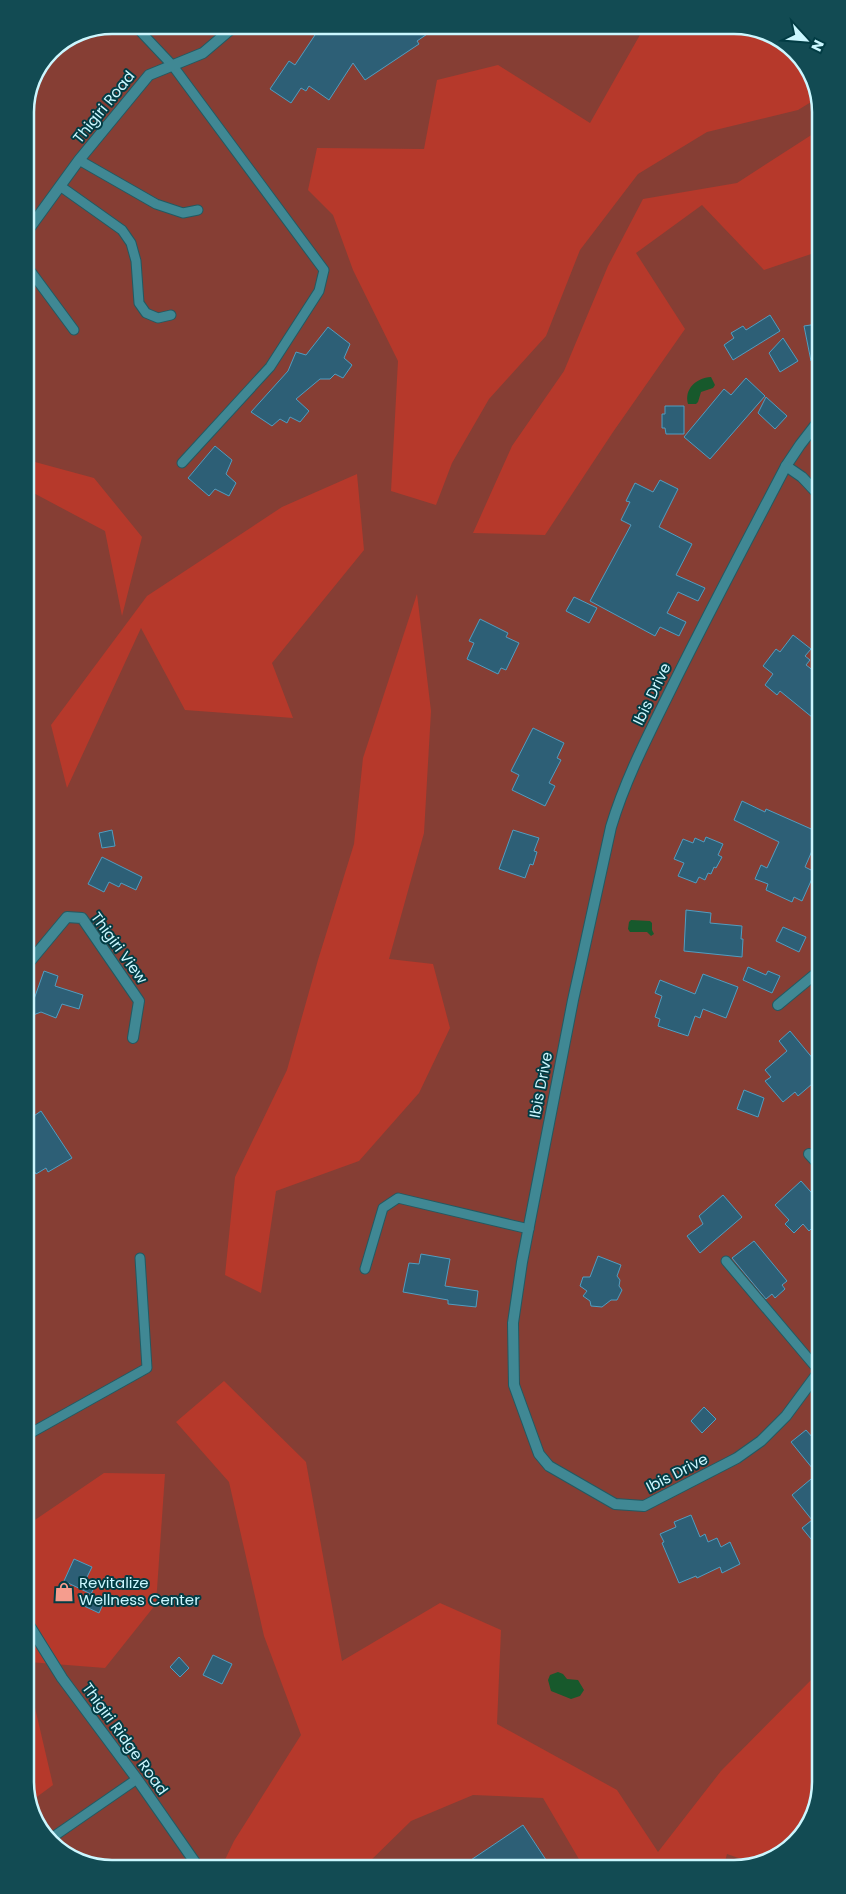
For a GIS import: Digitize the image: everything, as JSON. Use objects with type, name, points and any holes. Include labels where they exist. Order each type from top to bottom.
[{"type":"street","name":"Thigiri Road","points":[[34,222],[79,160],[149,75],[203,53],[225,34]]},
{"type":"street","name":"Ibis Drive","points":[[812,429],[786,466],[706,618],[632,769],[619,800],[611,827],[572,1000],[512,1323],[514,1385],[539,1454],[549,1466],[615,1504],[644,1506],[737,1458],[761,1441],[786,1416],[812,1380]]},
{"type":"street","points":[[786,466],[802,477],[812,488]]},
{"type":"street","name":"Thigiri View","points":[[34,958],[67,918],[82,918],[139,1001],[133,1038]]},
{"type":"street","points":[[778,1005],[812,977]]},
{"type":"street","points":[[809,1154],[812,1157]]},
{"type":"street","name":"Thigiri Ridge Road","points":[[34,1633],[62,1678],[137,1779],[193,1860]]},
{"type":"lane","points":[[143,34],[173,66],[324,270],[319,292],[270,367],[182,463]]},
{"type":"lane","points":[[79,160],[156,204],[183,213],[198,210]]},
{"type":"lane","points":[[60,186],[122,230],[131,243],[136,261],[139,303],[146,313],[158,318],[171,315]]},
{"type":"lane","points":[[34,275],[74,330]]},
{"type":"lane","points":[[365,1269],[383,1208],[398,1198],[528,1229]]},
{"type":"lane","points":[[34,1431],[147,1368],[140,1258]]},
{"type":"lane","points":[[726,1261],[812,1362]]},
{"type":"lane","points":[[55,1835],[137,1779]]},
{"type":"shaded area","points":[[101,34],[739,34],[759,38],[781,49],[781,65],[797,65],[808,87],[811,96],[812,112],[812,1782],[811,1798],[799,1826],[782,1844],[759,1856],[750,1859],[734,1860],[107,1860],[91,1858],[64,1844],[47,1826],[38,1807],[35,1798],[34,1782],[34,107],[36,91],[50,64],[60,53],[73,44]]},
{"type":"shaded area","points":[[640,34],[750,35],[769,42],[781,49],[781,65],[797,65],[808,87],[811,102],[798,110],[707,132],[638,174],[580,250],[546,336],[489,399],[452,463],[436,505],[391,491],[398,361],[353,270],[333,215],[308,190],[317,148],[424,149],[437,80],[498,65],[590,123]]},
{"type":"shaded area","points":[[812,135],[812,254],[764,270],[702,205],[636,253],[685,329],[613,432],[545,535],[473,533],[512,446],[564,371],[608,266],[643,199],[737,183]]},
{"type":"shaded area","points":[[711,377],[715,385],[713,388],[701,392],[696,404],[688,404],[688,394],[692,385]]},
{"type":"shaded area","points":[[34,461],[94,478],[142,537],[122,616],[105,531],[34,493]]},
{"type":"shaded area","points":[[357,474],[364,550],[272,663],[293,718],[185,710],[141,628],[67,788],[51,725],[147,596],[282,507]]},
{"type":"shaded area","points":[[417,594],[431,711],[424,833],[389,959],[433,964],[450,1028],[419,1093],[359,1161],[276,1191],[261,1293],[225,1275],[235,1177],[287,1070],[318,960],[354,844],[363,758]]},
{"type":"shaded area","points":[[631,920],[650,921],[654,934],[651,936],[647,932],[630,932],[628,929]]},
{"type":"shaded area","points":[[224,1381],[306,1462],[342,1661],[440,1603],[501,1630],[497,1724],[617,1790],[658,1852],[721,1771],[812,1679],[811,1798],[799,1826],[782,1844],[773,1850],[750,1859],[743,1859],[727,1854],[725,1860],[579,1860],[543,1798],[473,1795],[411,1821],[371,1860],[225,1860],[234,1841],[301,1735],[264,1636],[229,1482],[176,1422]]},
{"type":"shaded area","points":[[104,1473],[165,1474],[156,1604],[105,1668],[34,1662],[34,1521]]},
{"type":"shaded area","points":[[558,1672],[567,1679],[578,1680],[584,1690],[580,1696],[571,1699],[551,1691],[548,1680],[550,1675]]},
{"type":"shaded area","points":[[34,1703],[53,1785],[35,1798]]},
{"type":"building","points":[[316,34],[427,34],[417,41],[419,44],[365,80],[353,63],[329,100],[309,86],[306,91],[301,88],[291,103],[270,89],[289,61],[295,65]]},
{"type":"building","points":[[770,315],[780,331],[733,360],[724,345],[734,338],[731,333],[743,326],[746,330]]},
{"type":"building","points":[[812,325],[812,361],[811,361],[804,326]]},
{"type":"building","points":[[328,327],[350,344],[344,358],[352,365],[343,378],[335,374],[330,379],[320,379],[296,399],[309,411],[300,422],[290,417],[287,423],[280,419],[272,426],[251,412],[288,371],[296,352],[306,355]]},
{"type":"building","points":[[783,338],[798,361],[780,372],[769,353]]},
{"type":"building","points":[[746,378],[765,396],[710,459],[684,437],[724,389],[731,395]]},
{"type":"building","points":[[766,397],[787,416],[775,429],[758,413]]},
{"type":"building","points":[[665,406],[684,406],[684,434],[666,434],[665,428],[662,428],[662,414],[665,414]]},
{"type":"building","points":[[215,446],[232,460],[226,474],[236,483],[229,496],[215,489],[209,496],[188,478]]},
{"type":"building","points":[[660,480],[678,489],[659,527],[692,544],[676,575],[705,588],[698,601],[678,592],[667,613],[686,622],[679,636],[660,627],[655,636],[590,601],[631,525],[621,520],[630,502],[626,501],[635,483],[653,492]]},
{"type":"building","points":[[574,597],[597,608],[589,623],[566,611]]},
{"type":"building","points":[[480,619],[508,633],[506,637],[519,643],[506,670],[501,668],[498,674],[467,659],[474,643],[469,641]]},
{"type":"building","points":[[793,635],[811,649],[805,656],[810,660],[806,665],[812,670],[812,717],[780,691],[777,695],[765,685],[773,674],[763,666],[776,649],[780,652]]},
{"type":"building","points":[[533,728],[564,743],[557,758],[561,760],[549,783],[555,786],[545,806],[512,790],[519,775],[511,771]]},
{"type":"building","points":[[742,801],[765,812],[766,809],[812,829],[812,851],[805,867],[812,870],[812,879],[802,901],[794,897],[792,902],[766,890],[768,884],[755,879],[761,865],[767,868],[779,842],[734,820]]},
{"type":"building","points":[[112,830],[115,846],[102,848],[99,833]]},
{"type":"building","points":[[513,830],[539,838],[534,851],[537,852],[533,865],[530,864],[525,878],[499,869]]},
{"type":"building","points":[[706,837],[723,844],[718,855],[722,857],[716,868],[714,867],[711,874],[708,873],[705,880],[699,877],[696,883],[678,876],[684,863],[674,859],[683,839],[693,843],[695,838],[704,842]]},
{"type":"building","points":[[102,857],[142,877],[136,890],[121,883],[119,887],[109,882],[104,892],[88,884]]},
{"type":"building","points":[[686,910],[711,913],[710,923],[742,926],[742,957],[684,951]]},
{"type":"building","points":[[783,927],[806,937],[799,952],[776,941]]},
{"type":"building","points":[[748,967],[766,975],[768,971],[780,976],[772,993],[743,980]]},
{"type":"building","points":[[44,971],[58,976],[55,986],[83,995],[79,1009],[62,1004],[56,1018],[41,1012],[34,1015],[34,999]]},
{"type":"building","points":[[703,974],[738,987],[726,1018],[703,1009],[700,1018],[695,1016],[688,1036],[658,1026],[660,1019],[655,1017],[662,996],[655,993],[660,980],[695,994]]},
{"type":"building","points":[[790,1031],[812,1058],[812,1084],[798,1096],[795,1092],[783,1102],[765,1081],[771,1077],[765,1070],[787,1051],[779,1041]]},
{"type":"building","points":[[744,1090],[764,1098],[758,1117],[737,1109]]},
{"type":"building","points":[[41,1111],[72,1158],[48,1172],[46,1168],[36,1174],[34,1171],[34,1116]]},
{"type":"building","points":[[801,1181],[812,1193],[812,1228],[809,1231],[803,1224],[794,1233],[785,1224],[789,1220],[775,1205]]},
{"type":"building","points":[[723,1195],[742,1217],[700,1253],[687,1236],[703,1224],[699,1216]]},
{"type":"building","points":[[754,1241],[787,1281],[782,1285],[785,1289],[775,1298],[772,1294],[766,1299],[732,1258]]},
{"type":"building","points":[[421,1254],[450,1259],[445,1286],[478,1291],[476,1307],[448,1304],[448,1300],[403,1292],[409,1263],[419,1264]]},
{"type":"building","points":[[598,1256],[621,1265],[617,1276],[622,1290],[617,1300],[611,1300],[602,1307],[591,1306],[590,1301],[583,1296],[587,1291],[580,1286],[583,1277],[590,1277]]},
{"type":"building","points":[[704,1407],[716,1419],[702,1433],[691,1421]]},
{"type":"building","points":[[806,1430],[812,1437],[812,1468],[791,1442]]},
{"type":"building","points":[[812,1478],[812,1520],[792,1495]]},
{"type":"building","points":[[691,1515],[700,1537],[705,1534],[708,1542],[717,1538],[721,1547],[730,1542],[740,1564],[722,1573],[720,1567],[697,1578],[696,1576],[679,1583],[660,1534],[676,1527],[674,1522]]},
{"type":"building","points":[[812,1520],[812,1540],[802,1528]]},
{"type":"building","points":[[74,1559],[92,1567],[86,1579],[96,1583],[91,1594],[64,1581]]},
{"type":"building","points":[[89,1595],[104,1602],[99,1613],[84,1606]]},
{"type":"building","points":[[213,1655],[232,1664],[222,1684],[203,1675]]},
{"type":"building","points":[[179,1657],[189,1668],[180,1677],[170,1667]]},
{"type":"building","points":[[523,1825],[546,1860],[471,1860]]},
{"type":"place","name":"Revitalize Wellness Center","points":[[64,1592]]}]
